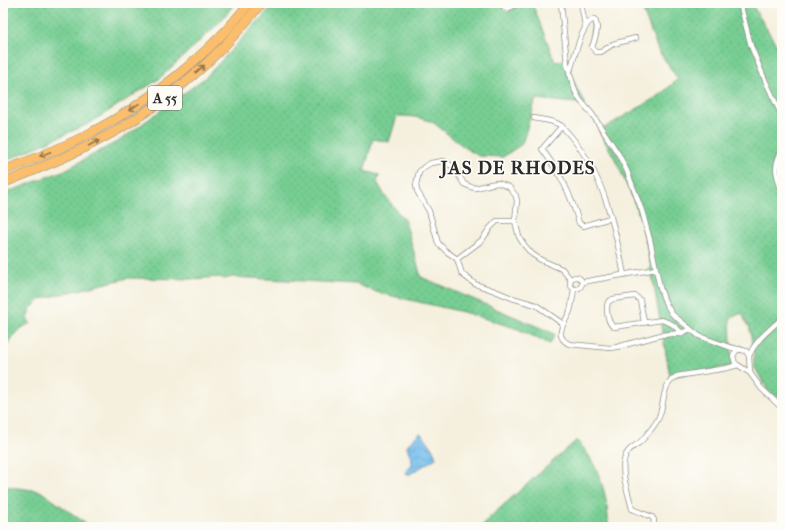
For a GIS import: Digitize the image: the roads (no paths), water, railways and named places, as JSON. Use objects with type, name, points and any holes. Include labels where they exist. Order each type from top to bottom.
[{"type":"highway","name":"A 55","points":[[3,172],[65,146],[93,132],[149,98],[182,71],[218,38],[249,3]]},
{"type":"highway","name":"A 55","points":[[3,183],[73,154],[93,144],[150,108],[178,88],[203,66],[229,41],[261,3]]},
{"type":"street","points":[[500,3],[507,9],[511,8],[517,3]]},
{"type":"street","points":[[561,3],[569,74],[580,100],[592,114],[627,171],[642,211],[660,288],[665,302],[672,314],[699,336],[729,347],[740,349],[748,356],[750,373]]},
{"type":"street","points":[[581,3],[585,26]]},
{"type":"street","points":[[740,3],[751,46],[782,116]]},
{"type":"street","points":[[569,74],[585,26],[592,19],[596,20],[597,28],[592,47],[596,52],[599,53],[613,44],[636,38]]},
{"type":"street","points":[[534,118],[556,123],[562,126],[579,147],[593,169],[603,192],[614,230],[624,275]]},
{"type":"street","points":[[562,126],[542,149],[565,184],[573,202],[579,223],[583,226],[610,218]]},
{"type":"street","points":[[782,150],[776,162],[776,168],[782,193]]},
{"type":"street","points":[[563,324],[536,305],[475,284],[462,274],[458,259],[446,251],[438,243],[429,211],[417,191],[416,185],[419,172],[424,167],[436,161],[443,161],[454,167],[464,184],[471,187],[476,188],[498,183],[509,187],[513,191],[517,201],[515,221],[519,237],[532,254],[541,260],[558,266],[568,274],[571,280],[570,285],[574,289]]},
{"type":"street","points":[[458,259],[482,240],[497,221],[515,221]]},
{"type":"street","points":[[582,282],[656,270]]},
{"type":"street","points":[[571,280],[577,277],[582,282]]},
{"type":"street","points":[[574,289],[579,288],[582,282]]},
{"type":"street","points":[[574,289],[570,311],[561,331],[562,337],[567,342],[617,348],[661,335],[682,333],[690,329]]},
{"type":"street","points":[[644,322],[640,300],[635,296],[613,299],[608,302],[606,306],[609,323],[614,327],[662,320],[672,324],[682,333]]},
{"type":"street","points":[[653,527],[654,520],[652,517],[632,509],[623,469],[629,449],[640,442],[658,420],[664,390],[668,383],[677,376],[731,368],[745,364],[752,348],[768,330],[782,318]]},
{"type":"street","points":[[729,347],[734,353],[734,361],[731,368]]},
{"type":"street","points":[[734,353],[740,349]]},
{"type":"street","points":[[734,361],[750,373],[761,388],[782,408]]},
{"type":"water","points":[[420,433],[430,444],[436,458],[410,474],[407,474],[406,471],[411,466],[412,461],[407,445]]},
{"type":"district","name":"JAS DE RHODES","points":[[518,167]]}]
